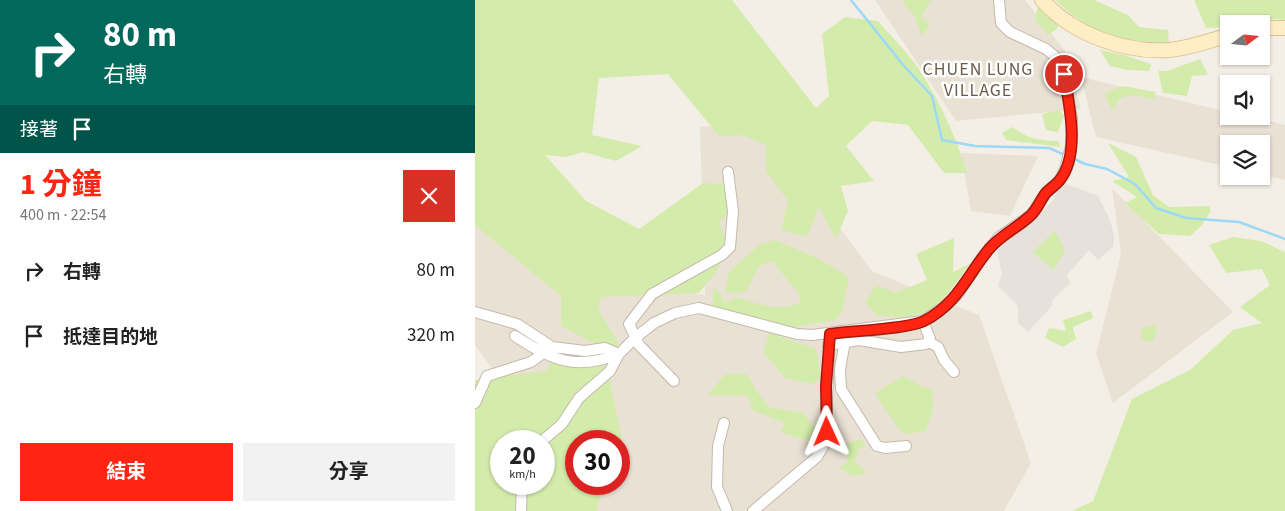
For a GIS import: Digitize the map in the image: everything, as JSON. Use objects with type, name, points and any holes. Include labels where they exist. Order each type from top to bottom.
[{"type":"main road","points":[[1042,0],[1057,15],[1078,30],[1137,48],[1162,50],[1180,48],[1220,37]]},
{"type":"main road","points":[[1270,28],[1285,28]]},
{"type":"street","points":[[829,339],[923,322],[947,306],[958,294],[976,266],[999,237],[1031,215],[1046,192],[1060,180],[1071,146],[1072,119],[1064,74],[1059,59],[1046,49],[1010,32],[1001,23],[999,0]]},
{"type":"street","points":[[674,381],[639,345],[629,324],[652,294],[722,255],[730,247],[733,211],[728,172]]},
{"type":"street","points":[[555,430],[563,424],[579,398],[610,371],[619,354],[635,338],[675,312],[699,308],[797,334],[829,339],[859,340],[901,347],[929,342],[938,346],[944,360],[954,372]]},
{"type":"street","points":[[475,312],[517,324],[552,347],[585,350],[605,348],[619,354]]},
{"type":"street","points":[[923,322],[929,336],[929,342]]},
{"type":"street","points":[[515,336],[542,354],[575,362],[601,361],[619,354]]},
{"type":"street","points":[[753,511],[821,452],[827,432],[829,339]]},
{"type":"street","points":[[845,341],[839,380],[845,397],[877,446],[885,448],[906,446]]},
{"type":"street","points":[[475,403],[487,376],[531,362],[552,347]]},
{"type":"street","points":[[724,423],[718,446],[717,487],[727,511]]},
{"type":"street","points":[[521,511],[522,495]]},
{"type":"shaded area","points":[[875,0],[1025,0],[1065,51],[1081,109],[956,121]]},
{"type":"shaded area","points":[[1081,77],[1220,110],[1220,125],[1270,125],[1270,122],[1285,125],[1285,180],[1270,177],[1270,135],[1220,135],[1220,165],[1096,137]]},
{"type":"shaded area","points":[[761,122],[872,271],[979,315],[1031,463],[1004,511],[596,511],[584,495],[630,495],[630,430],[565,430],[565,469],[555,455],[555,430],[537,430],[475,345],[475,203],[605,282],[705,295],[700,127]]},
{"type":"shaded area","points":[[961,153],[1038,156],[1010,216],[971,211]]},
{"type":"shaded area","points":[[1067,184],[1098,196],[1110,220],[1114,235],[1113,247],[1098,260],[1089,250],[1067,275],[1070,283],[1053,299],[1051,307],[1028,332],[1018,323],[1018,306],[998,286],[1002,274],[997,251],[1021,227],[1043,211],[1055,198],[1057,190]]},
{"type":"shaded area","points":[[1112,188],[1233,312],[1113,403],[1096,354],[1121,254]]},
{"type":"green space","points":[[475,0],[732,0],[816,108],[829,96],[822,34],[845,17],[878,21],[914,62],[931,88],[957,144],[967,173],[944,173],[908,125],[872,121],[846,146],[874,181],[841,186],[848,211],[836,239],[819,207],[807,237],[781,230],[788,201],[766,171],[766,145],[742,135],[719,136],[668,74],[599,78],[592,135],[642,146],[616,161],[583,152],[566,157],[545,155],[586,201],[639,229],[703,183],[733,185],[733,208],[719,223],[725,243],[722,261],[699,293],[601,297],[598,309],[620,346],[597,345],[561,326],[561,296],[475,225]]},
{"type":"green space","points":[[905,0],[931,0],[921,16],[930,25],[922,36],[914,15],[903,3]]},
{"type":"green space","points":[[1055,0],[1094,0],[1128,15],[1139,27],[1168,30],[1169,44],[1138,42],[1107,34],[1080,20]]},
{"type":"green space","points":[[1194,0],[1285,0],[1285,20],[1270,20],[1270,15],[1220,15],[1220,27],[1206,28]]},
{"type":"green space","points":[[1038,6],[1059,22],[1057,29],[1048,35],[1035,20]]},
{"type":"green space","points":[[1100,50],[1121,54],[1151,64],[1149,71],[1127,70],[1110,66]]},
{"type":"green space","points":[[1200,59],[1208,75],[1192,76],[1187,96],[1163,93],[1158,71],[1167,71]]},
{"type":"green space","points":[[1123,86],[1156,92],[1154,99],[1131,95],[1119,99],[1113,111],[1104,94]]},
{"type":"green space","points":[[1058,110],[1064,115],[1058,132],[1046,130],[1042,114]]},
{"type":"green space","points":[[1012,127],[1034,138],[1059,141],[1060,147],[1006,140],[1002,133]]},
{"type":"green space","points":[[1108,143],[1136,157],[1153,195],[1169,207],[1209,206],[1211,211],[1202,225],[1190,236],[1159,234],[1125,203],[1137,197],[1112,181],[1129,177]]},
{"type":"green space","points":[[1055,230],[1065,251],[1053,270],[1033,252]]},
{"type":"green space","points":[[1233,237],[1261,241],[1285,252],[1285,511],[1072,511],[1093,501],[1132,399],[1190,370],[1233,330],[1262,323],[1240,307],[1270,285],[1262,269],[1226,273],[1209,245]]},
{"type":"green space","points":[[954,238],[953,272],[971,263],[936,309],[904,318],[877,315],[865,303],[876,285],[895,293],[927,280],[916,254]]},
{"type":"green space","points":[[775,240],[821,260],[849,277],[842,312],[835,320],[787,328],[744,314],[712,309],[714,287],[720,293],[725,303],[736,297],[776,307],[793,306],[800,303],[799,294],[772,261],[759,266],[746,292],[725,293],[729,272],[759,245]]},
{"type":"green space","points":[[1091,311],[1093,318],[1073,327],[1076,339],[1063,347],[1045,338],[1049,328],[1066,331],[1063,320]]},
{"type":"green space","points":[[1155,325],[1157,331],[1152,342],[1140,339],[1142,328]]},
{"type":"green space","points":[[770,333],[816,349],[821,378],[813,384],[785,378],[763,352]]},
{"type":"green space","points":[[563,341],[607,368],[620,430],[565,430],[565,495],[601,495],[596,511],[475,511],[475,380],[546,371]]},
{"type":"green space","points":[[725,374],[747,374],[757,392],[769,407],[803,413],[819,432],[812,442],[780,432],[785,423],[752,410],[748,396],[708,395]]},
{"type":"green space","points":[[903,376],[923,387],[932,389],[933,409],[926,431],[906,434],[897,427],[875,393]]},
{"type":"green space","points":[[860,439],[866,445],[859,449],[855,461],[867,473],[852,476],[839,467],[848,462],[844,445]]},
{"type":"waterway","points":[[851,0],[904,66],[932,96],[942,140],[975,146],[1049,148],[1065,155]]},
{"type":"waterway","points":[[1070,157],[1085,164],[1107,169],[1135,184],[1156,208],[1186,218],[1239,222],[1285,239]]},
{"type":"district","name":"CHUEN LUNG VILLAGE","points":[[978,79]]},
{"type":"route","points":[[827,432],[826,386],[830,334],[923,322],[947,306],[968,282],[976,266],[999,237],[1031,215],[1046,192],[1060,180],[1071,146],[1072,119],[1064,74]]}]
